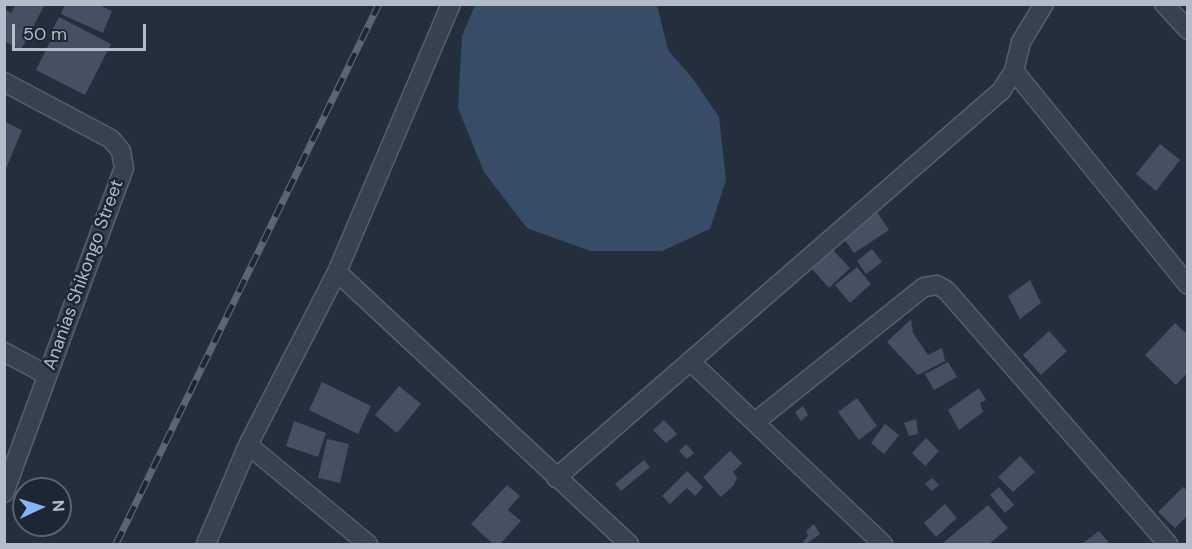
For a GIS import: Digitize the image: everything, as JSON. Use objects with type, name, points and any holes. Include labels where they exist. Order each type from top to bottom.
[{"type":"street","points":[[206,544],[248,446],[337,272],[451,4]]},
{"type":"street","points":[[556,478],[1000,91],[1014,71],[1021,42],[1044,4]]},
{"type":"street","points":[[1164,4],[1188,30]]},
{"type":"street","points":[[1014,71],[1188,285]]},
{"type":"street","name":"Ananias Shikongo Street","points":[[4,82],[111,139],[121,151],[124,168],[4,493]]},
{"type":"street","points":[[337,272],[629,544]]},
{"type":"street","points":[[755,422],[924,287],[937,285],[945,290],[1168,544]]},
{"type":"street","points":[[4,352],[47,375]]},
{"type":"street","points":[[690,361],[883,544]]},
{"type":"street","points":[[248,446],[368,544]]},
{"type":"water","points":[[475,5],[657,5],[668,50],[693,79],[719,117],[726,180],[710,229],[662,251],[590,251],[527,228],[484,172],[458,108],[462,36]]},
{"type":"building","points":[[16,4],[44,6],[21,50],[4,41],[4,9],[11,13]]},
{"type":"building","points":[[65,4],[97,4],[112,11],[103,33],[61,14]]},
{"type":"building","points":[[59,17],[111,44],[85,95],[36,70],[52,38],[49,36]]},
{"type":"building","points":[[5,122],[22,130],[5,171]]},
{"type":"building","points":[[1160,144],[1180,160],[1156,191],[1136,174]]},
{"type":"building","points":[[877,212],[889,230],[854,253],[842,236]]},
{"type":"building","points":[[832,249],[850,268],[829,288],[811,268]]},
{"type":"building","points":[[872,249],[882,262],[866,274],[857,261]]},
{"type":"building","points":[[857,267],[871,284],[850,303],[835,285]]},
{"type":"building","points":[[1030,280],[1041,303],[1020,319],[1008,296]]},
{"type":"building","points":[[911,319],[913,333],[928,355],[942,348],[945,361],[918,375],[887,342]]},
{"type":"building","points":[[1175,323],[1188,335],[1188,372],[1176,385],[1145,355]]},
{"type":"building","points":[[1049,331],[1067,351],[1041,375],[1023,355]]},
{"type":"building","points":[[948,362],[957,377],[934,390],[925,374]]},
{"type":"building","points":[[322,382],[371,406],[358,434],[309,410]]},
{"type":"building","points":[[399,386],[421,404],[397,433],[375,415]]},
{"type":"building","points":[[979,388],[986,400],[980,403],[983,412],[959,430],[948,410]]},
{"type":"building","points":[[857,398],[877,426],[859,440],[838,412]]},
{"type":"building","points":[[803,406],[808,415],[801,421],[795,412]]},
{"type":"building","points":[[916,419],[918,434],[909,436],[904,423]]},
{"type":"building","points":[[664,420],[677,434],[666,443],[653,430]]},
{"type":"building","points":[[294,421],[326,433],[318,457],[286,446]]},
{"type":"building","points":[[885,424],[899,435],[884,454],[871,443]]},
{"type":"building","points":[[926,438],[939,451],[925,466],[912,453]]},
{"type":"building","points":[[327,439],[349,444],[340,483],[318,478]]},
{"type":"building","points":[[686,444],[694,453],[687,459],[679,451]]},
{"type":"building","points":[[730,451],[742,463],[733,472],[737,477],[734,485],[721,497],[703,477]]},
{"type":"building","points":[[1020,456],[1035,472],[1013,492],[998,477]]},
{"type":"building","points":[[644,460],[650,467],[621,491],[615,484]]},
{"type":"building","points":[[687,471],[703,487],[695,496],[687,488],[670,504],[662,496]]},
{"type":"building","points":[[932,478],[939,485],[932,491],[925,484]]},
{"type":"building","points":[[507,485],[520,496],[508,510],[521,521],[500,544],[493,544],[471,524]]},
{"type":"building","points":[[999,487],[1014,505],[1005,513],[990,495]]},
{"type":"building","points":[[1183,487],[1188,491],[1188,515],[1175,528],[1158,512]]},
{"type":"building","points":[[945,504],[957,518],[936,537],[924,523]]},
{"type":"building","points":[[988,505],[1008,528],[989,544],[942,544]]},
{"type":"building","points":[[814,524],[820,534],[806,544],[803,542],[808,536],[806,531]]},
{"type":"building","points":[[1099,531],[1110,544],[1082,544]]},
{"type":"railway","points":[[116,544],[379,4]]}]
